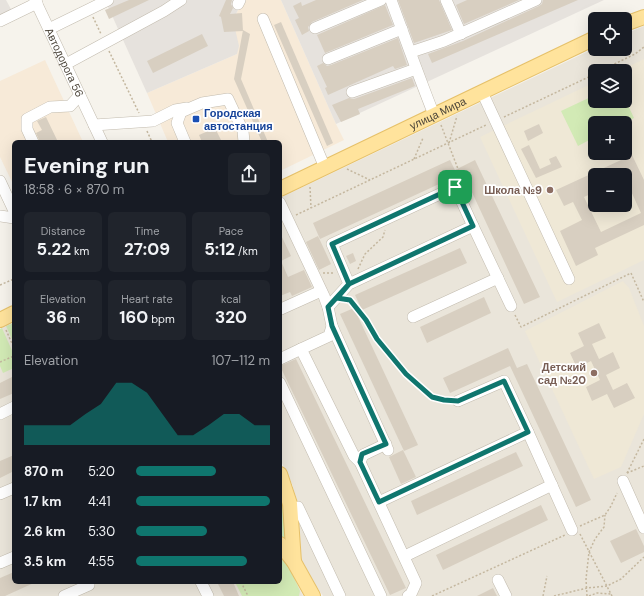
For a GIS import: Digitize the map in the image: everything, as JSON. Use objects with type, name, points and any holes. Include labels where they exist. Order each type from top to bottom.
[{"type":"main road","points":[[632,21],[644,17]]},
{"type":"main road","name":"улица Мира","points":[[282,188],[437,120],[482,92],[588,41]]},
{"type":"main road","points":[[1,320],[12,314]]},
{"type":"main road","points":[[282,480],[290,504],[294,562]]},
{"type":"main road","points":[[282,547],[294,562],[313,596]]},
{"type":"street","points":[[49,29],[108,0]]},
{"type":"street","points":[[66,64],[164,11],[181,0]]},
{"type":"street","points":[[315,28],[381,0]]},
{"type":"street","points":[[390,0],[437,120]]},
{"type":"street","points":[[411,52],[461,34],[536,0]]},
{"type":"street","points":[[450,1],[461,34]]},
{"type":"street","points":[[0,28],[3,20],[36,2]]},
{"type":"street","name":"Автодорога 56","points":[[36,2],[94,125]]},
{"type":"street","points":[[263,19],[325,168]]},
{"type":"street","points":[[328,59],[402,29]]},
{"type":"street","points":[[352,92],[416,69]]},
{"type":"street","points":[[482,92],[569,279]]},
{"type":"street","points":[[32,140],[27,129],[27,119],[50,107],[70,106],[80,95]]},
{"type":"street","points":[[184,140],[177,123],[181,112],[202,103],[228,99],[243,131],[244,140]]},
{"type":"street","points":[[101,140],[94,125],[153,121],[175,110],[191,108]]},
{"type":"street","points":[[0,181],[12,207]]},
{"type":"street","points":[[349,284],[332,244],[455,187],[511,306]]},
{"type":"street","points":[[282,207],[321,291],[328,307],[332,326],[387,447],[362,454],[360,462]]},
{"type":"street","points":[[0,216],[12,218]]},
{"type":"street","points":[[328,307],[349,284],[473,226]]},
{"type":"street","points":[[413,317],[498,278]]},
{"type":"street","points":[[282,309],[321,291]]},
{"type":"street","points":[[282,358],[329,336],[332,326]]},
{"type":"street","points":[[302,349],[354,456],[360,462],[405,556],[416,583],[411,594],[408,596]]},
{"type":"street","points":[[458,401],[504,381],[552,485],[575,529]]},
{"type":"street","points":[[282,387],[381,596]]},
{"type":"street","points":[[0,414],[12,409]]},
{"type":"street","points":[[379,502],[528,432]]},
{"type":"street","points":[[623,481],[644,528]]},
{"type":"street","points":[[405,556],[552,485]]},
{"type":"street","points":[[0,494],[12,489]]},
{"type":"street","points":[[298,507],[340,596]]},
{"type":"street","points":[[0,563],[12,558]]},
{"type":"street","points":[[498,580],[506,596]]},
{"type":"street","points":[[202,584],[208,596]]},
{"type":"street","points":[[64,596],[89,585]]},
{"type":"path","points":[[89,10],[151,140]]},
{"type":"path","points":[[614,64],[635,54],[644,47]]},
{"type":"path","points":[[288,219],[588,77]]},
{"type":"path","points":[[449,143],[457,116]]},
{"type":"path","points":[[437,120],[449,143],[460,174],[455,187]]},
{"type":"path","points":[[414,159],[423,138]]},
{"type":"path","points":[[347,169],[370,180]]},
{"type":"path","points":[[310,186],[310,208]]},
{"type":"path","points":[[349,284],[366,254],[382,237],[390,217]]},
{"type":"path","points":[[313,273],[345,274]]},
{"type":"path","points":[[511,306],[521,327],[631,273],[644,302]]},
{"type":"path","points":[[0,285],[12,280]]},
{"type":"path","points":[[337,298],[350,300],[366,320],[377,339],[406,374],[421,388],[432,397],[458,401]]},
{"type":"path","points":[[1,320],[12,344]]},
{"type":"path","points":[[0,362],[12,357]]},
{"type":"path","points":[[644,439],[626,474],[644,466]]},
{"type":"path","points":[[612,595],[597,592],[588,596],[586,579],[589,552],[595,539],[604,527],[605,515],[623,481]]},
{"type":"path","points":[[432,596],[605,515]]},
{"type":"path","points":[[575,529],[612,595]]},
{"type":"path","points":[[554,596],[587,588],[607,586],[621,579],[644,557]]},
{"type":"path","points":[[543,596],[547,576]]},
{"type":"path","points":[[242,584],[248,596]]},
{"type":"shaded area","points":[[0,0],[6,0],[12,11],[0,16]]},
{"type":"shaded area","points":[[105,0],[243,0],[233,20],[239,46],[237,54],[147,93]]},
{"type":"shaded area","points":[[243,0],[281,0],[344,140],[282,170],[282,140],[167,140],[147,93],[237,54],[233,20]]},
{"type":"shaded area","points":[[281,0],[604,0],[336,124]]},
{"type":"shaded area","points":[[644,26],[644,596],[323,596],[299,558],[293,486],[282,463],[282,197],[588,51],[588,56],[632,56],[632,31]]},
{"type":"shaded area","name":"Школа №9","points":[[644,59],[644,260],[557,302],[480,137],[588,85],[588,108],[632,108],[632,65]]},
{"type":"shaded area","points":[[45,60],[82,140],[12,140],[12,182],[0,157],[0,81]]},
{"type":"shaded area","name":"Детский сад №20","points":[[623,281],[629,288],[644,326],[644,414],[621,467],[594,479],[525,331]]},
{"type":"shaded area","points":[[12,324],[12,584],[282,584],[282,572],[285,558],[303,596],[0,596],[0,329]]},
{"type":"green space","points":[[588,98],[588,108],[629,108],[634,118],[632,119],[632,116],[588,116],[588,141],[578,146],[561,111]]},
{"type":"green space","points":[[12,324],[12,340],[6,326]]},
{"type":"green space","points":[[2,328],[12,350],[12,369],[3,373],[0,366],[0,329]]},
{"type":"green space","points":[[282,495],[288,539],[285,543],[282,539]]},
{"type":"green space","points":[[282,554],[300,591],[299,596],[242,596],[236,584],[282,584]]},
{"type":"building","points":[[129,0],[149,0],[109,19],[105,10]]},
{"type":"building","points":[[226,0],[232,0],[231,4],[233,8],[230,14],[242,13],[243,31],[224,32],[221,17],[219,16]]},
{"type":"building","points":[[316,0],[363,0],[312,22],[308,27],[309,31],[302,35],[295,20],[299,18],[293,6],[301,2],[302,6]]},
{"type":"building","points":[[398,0],[439,0],[452,30],[414,43]]},
{"type":"building","points":[[467,0],[519,0],[464,24],[456,5]]},
{"type":"building","points":[[543,0],[578,0],[432,63],[428,54],[463,41],[539,6],[542,4]]},
{"type":"building","points":[[385,5],[393,25],[325,53],[317,35]]},
{"type":"building","points":[[281,22],[333,143],[327,146],[274,25]]},
{"type":"building","points":[[243,30],[250,34],[241,79],[267,140],[261,140],[234,79]]},
{"type":"building","points":[[202,34],[208,46],[153,73],[147,61]]},
{"type":"building","points":[[398,38],[407,65],[395,69],[393,66],[328,95],[325,88],[327,87],[317,66],[323,63],[327,66],[331,65]]},
{"type":"building","points":[[412,78],[415,86],[358,109],[360,114],[341,122],[332,105],[349,98],[354,99]]},
{"type":"building","points":[[46,117],[57,140],[39,140],[36,133],[42,130],[37,121]]},
{"type":"building","points":[[539,124],[543,133],[528,141],[524,131]]},
{"type":"building","points":[[215,128],[221,140],[201,140],[199,135]]},
{"type":"building","points":[[529,145],[540,169],[551,164],[549,159],[556,156],[562,167],[536,178],[521,149]]},
{"type":"building","points":[[632,155],[644,180],[644,225],[595,248],[598,255],[576,266],[560,231],[582,220],[573,202],[564,206],[556,190],[588,175],[588,195],[584,197],[588,205],[588,212],[591,212],[601,232],[641,213],[632,193],[632,168],[604,168],[621,160],[632,160]]},
{"type":"building","points":[[450,160],[455,170],[475,160],[540,297],[524,304],[463,173],[320,239],[313,223]]},
{"type":"building","points":[[318,236],[331,264],[319,270],[306,242]]},
{"type":"building","points":[[282,237],[291,256],[282,260]]},
{"type":"building","points":[[460,248],[467,263],[362,310],[355,295]]},
{"type":"building","points":[[353,253],[356,261],[350,264],[346,256]]},
{"type":"building","points":[[282,263],[288,277],[304,270],[312,287],[292,296],[290,292],[282,295]]},
{"type":"building","points":[[484,297],[491,313],[427,343],[420,327]]},
{"type":"building","points":[[354,308],[418,445],[404,451],[340,314]]},
{"type":"building","points":[[599,323],[606,338],[592,344],[599,359],[613,352],[620,368],[606,375],[613,390],[627,383],[635,398],[614,408],[607,394],[592,401],[586,387],[600,380],[591,361],[577,368],[570,353],[584,346],[578,333]]},
{"type":"building","points":[[508,348],[517,368],[527,364],[591,500],[576,507],[510,366],[450,393],[443,378]]},
{"type":"building","points":[[296,359],[406,588],[390,595],[282,370],[282,365]]},
{"type":"building","points":[[12,377],[12,394],[0,399],[0,383]]},
{"type":"building","points":[[403,450],[416,477],[401,484],[389,457]]},
{"type":"building","points":[[516,452],[523,466],[417,515],[411,501]]},
{"type":"building","points":[[12,456],[12,472],[0,478],[0,461]]},
{"type":"building","points":[[541,505],[548,520],[443,570],[436,555]]},
{"type":"building","points":[[636,529],[644,546],[644,552],[621,563],[610,541]]},
{"type":"building","points":[[12,573],[12,584],[32,584],[5,596],[0,596],[0,578]]},
{"type":"building","points":[[218,584],[234,584],[239,596],[224,596]]},
{"type":"building","points":[[493,588],[497,596],[477,596]]},
{"type":"place","name":"Городская автостанция","points":[[196,119]]},
{"type":"place","name":"Школа №9","points":[[550,190]]},
{"type":"place","name":"Детский сад №20","points":[[594,373]]},
{"type":"route","points":[[455,187],[332,244],[349,284],[328,307],[332,326],[386,444],[362,454],[360,462],[379,502],[528,432],[504,381],[458,401],[432,397],[406,374],[377,339],[366,320],[350,300],[337,298],[349,284],[473,226],[455,187]]}]
